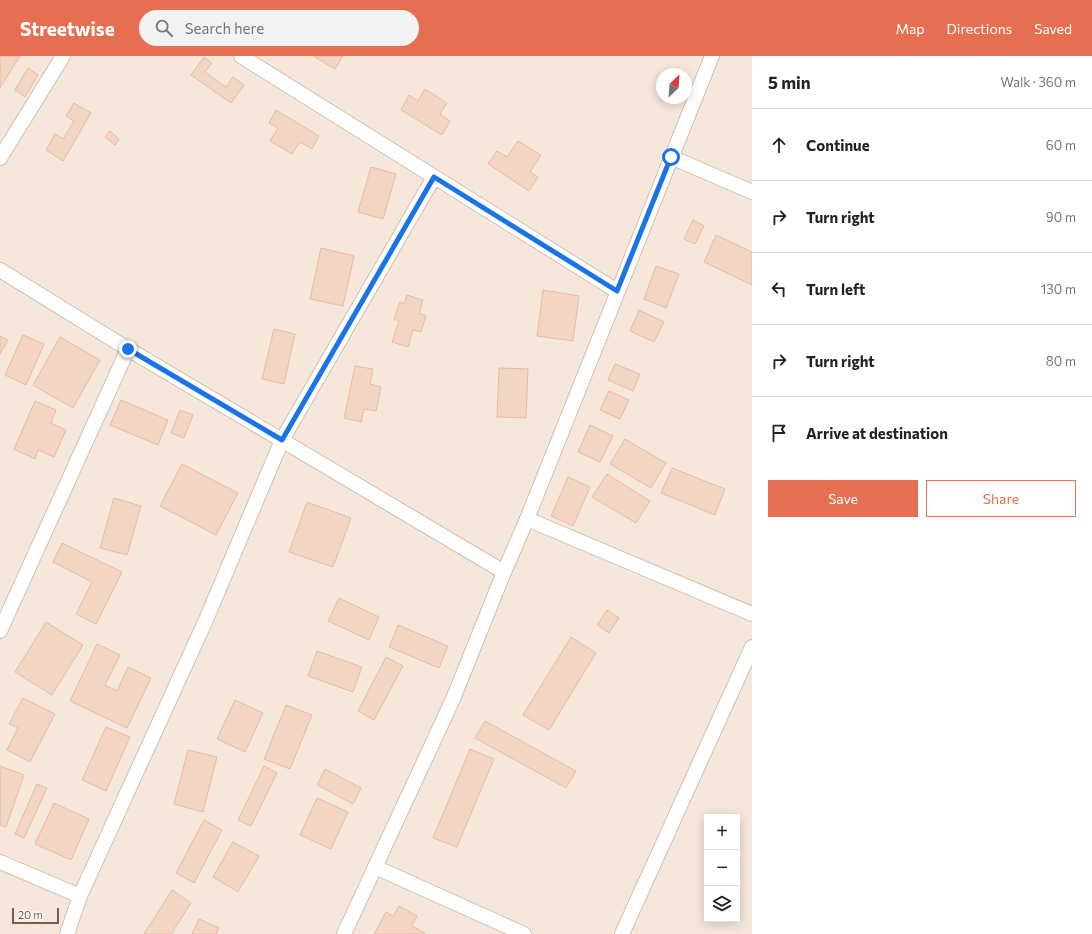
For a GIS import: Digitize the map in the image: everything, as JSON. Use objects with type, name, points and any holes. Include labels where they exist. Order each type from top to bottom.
[{"type":"street","points":[[0,158],[63,56]]},
{"type":"street","points":[[241,56],[617,291]]},
{"type":"street","points":[[344,934],[453,699],[527,519],[712,56]]},
{"type":"street","points":[[671,157],[752,192]]},
{"type":"street","points":[[67,934],[80,896],[205,622],[282,440],[434,177]]},
{"type":"street","points":[[0,270],[128,349],[504,572]]},
{"type":"street","points":[[0,631],[128,349]]},
{"type":"street","points":[[527,519],[752,614]]},
{"type":"street","points":[[622,934],[752,647]]},
{"type":"street","points":[[0,862],[80,896]]},
{"type":"street","points":[[375,868],[524,934]]},
{"type":"shaded area","points":[[0,56],[752,56],[752,934],[0,934]]},
{"type":"building","points":[[0,56],[20,56],[0,88]]},
{"type":"building","points":[[313,56],[343,56],[335,69]]},
{"type":"building","points":[[204,57],[212,63],[205,72],[226,87],[233,77],[244,85],[231,103],[191,75]]},
{"type":"building","points":[[28,68],[38,75],[25,97],[15,90]]},
{"type":"building","points":[[425,89],[447,103],[440,114],[450,121],[442,135],[401,110],[409,95],[418,101]]},
{"type":"building","points":[[74,103],[91,113],[63,161],[46,150],[55,134],[63,139],[74,121],[66,116]]},
{"type":"building","points":[[276,110],[319,136],[312,149],[300,142],[292,154],[270,141],[278,128],[269,123]]},
{"type":"building","points":[[110,131],[119,139],[115,145],[105,137]]},
{"type":"building","points":[[518,141],[541,155],[530,172],[538,177],[529,191],[488,164],[497,151],[507,157]]},
{"type":"building","points":[[371,167],[396,174],[383,219],[358,212]]},
{"type":"building","points":[[693,220],[704,226],[695,244],[684,239]]},
{"type":"building","points":[[716,235],[752,252],[752,285],[704,262]]},
{"type":"building","points":[[321,248],[354,256],[343,306],[310,299]]},
{"type":"building","points":[[656,266],[679,274],[666,308],[644,299]]},
{"type":"building","points":[[543,290],[579,296],[573,341],[537,336]]},
{"type":"building","points":[[407,295],[423,300],[419,313],[426,316],[421,332],[413,330],[408,347],[392,342],[399,321],[394,319],[400,302],[404,304]]},
{"type":"building","points":[[639,310],[664,322],[654,342],[630,331]]},
{"type":"building","points":[[274,329],[295,334],[284,384],[262,379]]},
{"type":"building","points":[[23,335],[44,344],[26,385],[5,375]]},
{"type":"building","points":[[0,336],[8,340],[0,354]]},
{"type":"building","points":[[60,337],[100,360],[73,408],[33,385]]},
{"type":"building","points":[[615,364],[640,374],[633,391],[608,380]]},
{"type":"building","points":[[355,366],[373,369],[370,384],[381,387],[376,411],[364,409],[361,422],[344,418]]},
{"type":"building","points":[[499,368],[528,369],[526,418],[497,417]]},
{"type":"building","points":[[609,391],[629,400],[620,419],[600,410]]},
{"type":"building","points":[[121,400],[168,420],[158,445],[110,425]]},
{"type":"building","points":[[35,401],[56,410],[51,423],[66,430],[54,457],[38,450],[35,459],[14,449]]},
{"type":"building","points":[[180,410],[193,415],[184,438],[171,433]]},
{"type":"building","points":[[590,425],[613,436],[600,462],[578,452]]},
{"type":"building","points":[[625,439],[666,463],[651,488],[610,464]]},
{"type":"building","points":[[182,464],[238,493],[216,535],[160,506]]},
{"type":"building","points":[[672,468],[725,489],[715,515],[661,493]]},
{"type":"building","points":[[607,474],[650,501],[636,523],[592,497]]},
{"type":"building","points":[[568,477],[590,487],[573,526],[551,516]]},
{"type":"building","points":[[114,498],[141,506],[127,555],[100,548]]},
{"type":"building","points":[[307,502],[351,518],[333,567],[289,552]]},
{"type":"building","points":[[62,543],[122,572],[96,624],[76,614],[92,582],[53,562]]},
{"type":"building","points":[[339,598],[379,617],[369,640],[328,621]]},
{"type":"building","points":[[607,610],[619,618],[609,633],[597,625]]},
{"type":"building","points":[[46,622],[83,645],[52,695],[15,672]]},
{"type":"building","points":[[398,625],[448,646],[439,668],[389,647]]},
{"type":"building","points":[[571,637],[596,653],[549,730],[523,715]]},
{"type":"building","points":[[97,644],[120,655],[105,685],[117,691],[128,667],[151,678],[127,728],[70,701]]},
{"type":"building","points":[[317,651],[362,667],[353,692],[308,676]]},
{"type":"building","points":[[386,657],[403,666],[374,720],[358,711]]},
{"type":"building","points":[[23,698],[55,714],[30,762],[7,750],[18,728],[9,724]]},
{"type":"building","points":[[235,700],[263,713],[245,752],[217,739]]},
{"type":"building","points":[[286,705],[312,715],[290,769],[264,759]]},
{"type":"building","points":[[485,721],[576,771],[566,788],[475,738]]},
{"type":"building","points":[[106,727],[130,737],[106,791],[82,780]]},
{"type":"building","points":[[470,749],[494,759],[457,847],[433,838]]},
{"type":"building","points":[[188,750],[217,757],[203,812],[174,804]]},
{"type":"building","points":[[0,766],[24,775],[6,827],[0,825]]},
{"type":"building","points":[[264,766],[277,773],[251,826],[238,820]]},
{"type":"building","points":[[325,769],[361,788],[353,804],[317,785]]},
{"type":"building","points":[[37,784],[47,788],[24,838],[15,834]]},
{"type":"building","points":[[317,798],[348,812],[331,849],[300,835]]},
{"type":"building","points":[[54,803],[89,819],[71,860],[35,844]]},
{"type":"building","points":[[204,820],[222,830],[194,883],[176,873]]},
{"type":"building","points":[[233,842],[259,856],[238,892],[213,877]]},
{"type":"building","points":[[172,890],[191,903],[171,934],[144,934]]},
{"type":"building","points":[[399,906],[417,916],[412,926],[426,934],[374,934],[386,912],[393,916]]},
{"type":"building","points":[[199,919],[219,928],[216,934],[192,934]]},
{"type":"route","points":[[128,349],[282,440],[434,177],[617,291],[671,157]]}]
